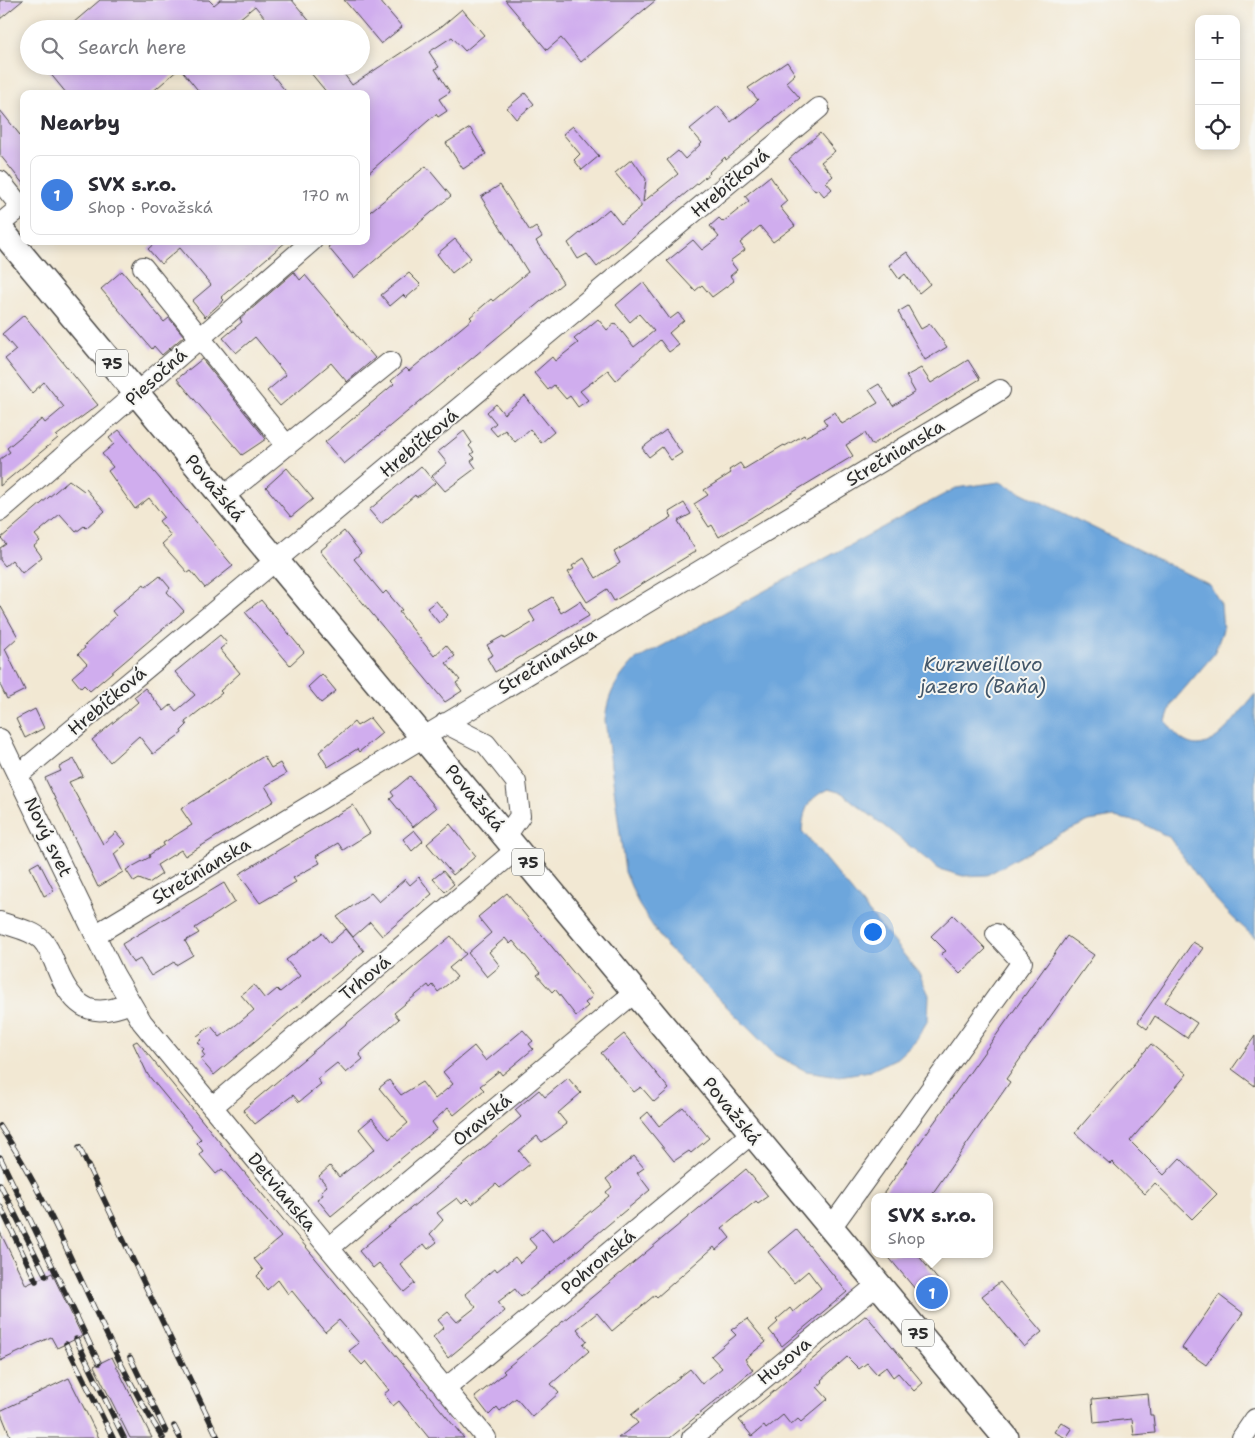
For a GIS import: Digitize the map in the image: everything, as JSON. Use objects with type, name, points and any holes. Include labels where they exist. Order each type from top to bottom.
[{"type":"main road","name":"Považská","points":[[0,229],[276,562],[512,842],[830,1229],[877,1284],[919,1322],[1006,1438]]},
{"type":"street","name":"Hrebíčková","points":[[18,775],[819,108]]},
{"type":"street","points":[[0,181],[20,204]]},
{"type":"street","points":[[0,229],[20,208]]},
{"type":"street","name":"Piesočná","points":[[0,511],[138,394],[307,245]]},
{"type":"street","points":[[143,268],[201,337],[287,446]]},
{"type":"street","points":[[223,497],[390,362]]},
{"type":"street","name":"Strečnianska","points":[[95,935],[1000,390]]},
{"type":"street","name":"Trhová","points":[[212,1108],[512,842],[520,816],[516,782],[486,744],[445,723]]},
{"type":"street","name":"Nový svet","points":[[0,739],[95,935]]},
{"type":"street","points":[[0,922],[31,932],[41,939],[48,948],[66,988],[85,1007],[106,1012],[130,1003]]},
{"type":"street","points":[[830,1229],[1022,962],[996,934]]},
{"type":"street","name":"Detvianska","points":[[95,935],[130,1003],[158,1043],[486,1438]]},
{"type":"street","name":"Oravská","points":[[329,1248],[635,992]]},
{"type":"street","name":"Pohronská","points":[[445,1389],[751,1134]]},
{"type":"street","name":"Husova","points":[[692,1438],[877,1284]]},
{"type":"street","points":[[1243,1438],[1255,1419]]},
{"type":"water","name":"Kurzweillovo jazero (Baňa)","points":[[1000,482],[1210,585],[1221,605],[1223,630],[1214,654],[1172,703],[1166,721],[1179,737],[1191,744],[1202,744],[1214,739],[1224,730],[1255,694],[1255,938],[1207,890],[1169,837],[1139,822],[1114,817],[1089,821],[1065,832],[987,875],[963,876],[939,869],[842,793],[828,789],[808,805],[802,831],[919,973],[929,995],[928,1020],[916,1040],[897,1058],[870,1071],[839,1076],[806,1071],[775,1055],[665,945],[639,905],[625,872],[605,720],[608,702],[618,681],[634,661],[956,488]]},
{"type":"building","points":[[0,0],[23,0],[0,19]]},
{"type":"building","points":[[100,0],[209,0],[214,5],[220,0],[292,0],[309,20],[267,20],[255,6],[238,20],[77,20]]},
{"type":"building","points":[[344,0],[379,0],[402,27],[381,44],[370,31],[370,20],[361,20]]},
{"type":"building","points":[[505,0],[656,0],[581,62],[561,38],[547,50]]},
{"type":"building","points":[[462,9],[484,35],[465,51],[452,37],[429,52],[439,67],[435,69],[450,92],[439,99],[447,111],[438,117],[436,114],[370,172],[370,90],[325,90],[312,75],[345,75],[352,85],[370,75],[442,26]]},
{"type":"building","points":[[787,62],[795,74],[786,82],[800,98],[726,160],[725,157],[710,173],[597,267],[587,254],[578,259],[568,243],[609,209],[621,224],[641,207],[641,204],[615,173],[632,159],[646,179],[643,202],[678,174],[667,160],[678,151],[685,159],[702,143],[690,129],[718,106],[731,122],[758,100],[748,88]]},
{"type":"building","points":[[51,75],[172,75],[155,90],[64,90]]},
{"type":"building","points":[[186,75],[272,75],[285,90],[198,90]]},
{"type":"building","points":[[525,93],[534,104],[516,119],[507,108]]},
{"type":"building","points":[[0,110],[20,135],[20,180],[0,155]]},
{"type":"building","points":[[573,126],[599,156],[582,170],[574,160],[580,154],[563,134]]},
{"type":"building","points":[[470,128],[486,154],[463,169],[446,143]]},
{"type":"building","points":[[820,133],[835,151],[821,162],[833,176],[826,182],[832,189],[824,196],[818,189],[815,191],[789,159]]},
{"type":"building","points":[[426,166],[451,196],[354,278],[328,247],[330,245],[370,245],[370,212]]},
{"type":"building","points":[[770,176],[787,201],[780,207],[795,226],[773,242],[760,226],[740,243],[745,250],[730,261],[737,270],[730,276],[734,281],[712,297],[702,285],[695,291],[667,261],[693,240],[702,250],[719,237],[710,226],[719,218],[723,222],[749,201],[745,196]]},
{"type":"building","points":[[500,185],[530,231],[536,227],[542,237],[536,241],[563,283],[344,464],[325,442],[394,384],[391,381],[406,368],[409,371],[472,319],[470,317],[491,299],[493,301],[528,272],[481,197]]},
{"type":"building","points":[[455,239],[471,258],[452,273],[437,254]]},
{"type":"building","points":[[152,245],[282,245],[221,297],[224,300],[205,317],[192,301],[211,285],[180,248],[161,264],[148,249]]},
{"type":"building","points":[[907,252],[930,284],[919,293],[905,274],[899,279],[889,265]]},
{"type":"building","points":[[122,271],[164,322],[169,318],[184,336],[162,355],[154,346],[152,349],[101,289]]},
{"type":"building","points":[[294,272],[300,280],[305,275],[375,358],[347,382],[331,363],[280,406],[267,391],[286,375],[255,337],[236,353],[223,338],[242,322],[240,319]]},
{"type":"building","points":[[409,273],[421,285],[406,298],[403,295],[390,306],[381,295]]},
{"type":"building","points":[[643,282],[670,319],[678,313],[684,320],[669,333],[679,345],[669,352],[660,340],[616,380],[608,370],[580,391],[588,400],[578,407],[570,396],[566,399],[554,385],[548,390],[534,373],[552,357],[555,361],[578,343],[574,339],[598,319],[607,330],[615,323],[634,347],[654,331],[639,314],[630,322],[616,305]]},
{"type":"building","points":[[908,306],[921,329],[930,324],[947,347],[925,360],[898,312]]},
{"type":"building","points":[[24,315],[98,405],[56,436],[58,438],[0,486],[0,459],[10,452],[7,448],[42,419],[45,423],[64,407],[44,382],[32,393],[5,359],[16,350],[2,334]]},
{"type":"building","points":[[202,359],[266,439],[242,455],[177,379]]},
{"type":"building","points":[[968,360],[980,379],[872,445],[865,433],[846,445],[853,456],[719,537],[712,525],[709,527],[694,504],[708,495],[704,490],[731,473],[729,470],[740,463],[744,469],[784,445],[804,435],[805,437],[827,425],[823,419],[835,412],[842,424],[878,403],[869,390],[879,384],[893,406],[915,392],[906,376],[921,368],[931,383]]},
{"type":"building","points":[[525,396],[554,432],[541,443],[530,429],[515,442],[505,430],[497,436],[490,428],[496,423],[487,412],[496,404],[504,414]]},
{"type":"building","points":[[119,430],[233,566],[205,588],[191,571],[188,573],[162,544],[171,536],[159,521],[164,517],[149,498],[135,509],[108,471],[113,467],[102,454],[114,444],[109,438]]},
{"type":"building","points":[[666,430],[682,453],[671,460],[662,447],[649,457],[642,448]]},
{"type":"building","points":[[464,431],[472,443],[469,446],[474,452],[471,454],[475,458],[471,461],[476,468],[445,491],[432,476],[447,463],[438,452]]},
{"type":"building","points":[[421,466],[435,483],[422,494],[416,497],[415,495],[381,524],[369,510]]},
{"type":"building","points":[[287,468],[313,499],[291,517],[266,487]]},
{"type":"building","points":[[69,480],[84,491],[86,489],[105,511],[86,528],[84,526],[76,532],[60,514],[35,535],[40,541],[34,546],[42,557],[22,573],[12,560],[5,566],[0,560],[0,548],[6,544],[1,538]]},
{"type":"building","points":[[684,503],[691,514],[678,521],[696,551],[614,601],[607,589],[587,602],[568,572],[574,569],[572,566],[584,558],[596,578],[620,563],[614,552],[672,517],[669,512]]},
{"type":"building","points":[[344,531],[361,553],[354,559],[383,594],[386,591],[402,610],[399,612],[434,656],[446,645],[455,656],[446,663],[460,680],[456,683],[462,691],[445,702],[320,551]]},
{"type":"building","points":[[160,576],[170,588],[167,592],[184,611],[90,691],[84,685],[81,688],[72,677],[87,664],[78,654],[116,616],[112,611],[144,584],[146,587]]},
{"type":"building","points":[[552,597],[561,613],[580,601],[589,616],[495,672],[487,658],[493,655],[487,645],[503,636],[505,639],[535,621],[529,611]]},
{"type":"building","points":[[261,600],[304,652],[290,665],[245,612]]},
{"type":"building","points":[[436,601],[448,615],[439,623],[427,608]]},
{"type":"building","points":[[0,605],[18,637],[5,649],[25,690],[7,699],[0,685]]},
{"type":"building","points":[[220,635],[227,643],[220,649],[240,673],[220,691],[222,693],[185,722],[187,725],[181,731],[182,733],[153,754],[139,736],[110,762],[92,740],[138,702],[134,697],[145,688],[164,711],[171,705],[176,711],[195,695],[175,672]]},
{"type":"building","points":[[322,674],[336,691],[321,703],[308,687]]},
{"type":"building","points":[[35,709],[44,728],[25,738],[16,719]]},
{"type":"building","points":[[370,718],[382,733],[359,752],[357,749],[328,767],[319,752],[354,722],[357,726]]},
{"type":"building","points":[[264,756],[271,768],[280,763],[286,774],[265,786],[274,801],[185,856],[181,850],[157,865],[162,874],[149,883],[139,879],[134,882],[126,870],[150,857],[149,855],[164,845],[163,843],[192,825],[181,809]]},
{"type":"building","points":[[74,759],[83,776],[69,782],[103,844],[116,832],[126,844],[114,854],[123,872],[98,887],[45,778],[61,771],[59,767]]},
{"type":"building","points":[[410,776],[436,808],[413,827],[390,799],[394,796],[391,792]]},
{"type":"building","points":[[353,805],[370,833],[343,850],[338,843],[316,856],[320,863],[293,878],[296,882],[260,903],[239,874]]},
{"type":"building","points":[[450,824],[476,856],[453,875],[427,844]]},
{"type":"building","points":[[414,830],[423,841],[412,851],[403,839]]},
{"type":"building","points":[[39,862],[54,891],[44,896],[30,867]]},
{"type":"building","points":[[443,871],[454,884],[445,892],[433,879]]},
{"type":"building","points":[[419,877],[432,894],[382,936],[370,922],[353,937],[337,917],[371,893],[379,902],[405,879],[410,885]]},
{"type":"building","points":[[224,883],[235,902],[195,928],[199,933],[185,941],[193,955],[176,965],[174,962],[151,976],[140,959],[133,963],[122,944]]},
{"type":"building","points":[[507,893],[593,996],[585,1003],[588,1006],[576,1016],[555,989],[552,992],[537,975],[540,973],[513,941],[510,944],[505,938],[489,952],[500,966],[487,977],[468,953],[491,933],[478,917]]},
{"type":"building","points":[[953,915],[986,949],[960,974],[941,954],[946,951],[931,936]]},
{"type":"building","points":[[346,929],[364,951],[214,1075],[200,1059],[205,1056],[202,1052],[204,1050],[198,1042],[201,1040],[197,1036],[211,1026],[220,1037],[254,1010],[241,995],[254,985],[265,999],[277,989],[280,992],[300,976],[286,960],[322,933],[330,943]]},
{"type":"building","points":[[451,936],[466,954],[449,968],[457,977],[438,992],[433,985],[430,988],[428,985],[394,1013],[399,1019],[359,1054],[363,1059],[346,1073],[337,1063],[317,1079],[321,1084],[299,1102],[293,1095],[255,1124],[243,1110]]},
{"type":"building","points":[[1067,936],[1094,955],[1006,1079],[1010,1082],[933,1193],[884,1193]]},
{"type":"building","points":[[1193,942],[1203,948],[1165,1002],[1197,1023],[1187,1038],[1155,1016],[1147,1029],[1138,1022]]},
{"type":"building","points":[[523,1030],[533,1041],[529,1044],[533,1049],[502,1075],[499,1071],[480,1086],[484,1090],[454,1115],[448,1108],[432,1122],[437,1129],[331,1216],[317,1199],[323,1195],[321,1191],[327,1186],[319,1176],[330,1166],[339,1177],[375,1149],[359,1129],[372,1118],[389,1139],[408,1123],[379,1088],[389,1080],[401,1095],[422,1082],[435,1099],[453,1084],[443,1072],[474,1046],[486,1061]]},
{"type":"building","points":[[624,1034],[669,1089],[654,1102],[641,1087],[634,1092],[601,1053]]},
{"type":"building","points":[[1255,1036],[1255,1086],[1232,1069]]},
{"type":"building","points":[[137,1041],[464,1438],[429,1438],[399,1401],[393,1406],[384,1394],[389,1390],[366,1361],[362,1365],[349,1351],[359,1343],[339,1320],[325,1332],[292,1291],[288,1294],[278,1280],[267,1290],[257,1276],[263,1270],[254,1259],[281,1237],[222,1169],[216,1174],[199,1154],[203,1151],[197,1143],[201,1139],[148,1075],[133,1043]]},
{"type":"building","points":[[1151,1044],[1187,1074],[1130,1141],[1164,1175],[1180,1158],[1217,1194],[1192,1219],[1155,1183],[1145,1194],[1112,1162],[1110,1164],[1075,1133]]},
{"type":"building","points":[[568,1078],[581,1093],[558,1113],[567,1124],[542,1142],[537,1136],[519,1151],[530,1164],[500,1188],[496,1184],[472,1204],[467,1199],[462,1204],[457,1198],[437,1213],[443,1220],[430,1234],[437,1242],[428,1249],[424,1244],[400,1264],[415,1283],[404,1292],[379,1263],[373,1268],[359,1251],[521,1117],[515,1110],[539,1090],[545,1097]]},
{"type":"building","points":[[683,1107],[709,1138],[691,1153],[689,1151],[674,1161],[640,1119],[648,1112],[659,1126]]},
{"type":"building","points":[[634,1156],[644,1168],[637,1173],[650,1190],[521,1297],[515,1289],[498,1302],[505,1311],[448,1358],[433,1337],[444,1327],[438,1320],[448,1312],[457,1322],[476,1307],[465,1294],[495,1268],[497,1271],[515,1257],[520,1263],[537,1248],[529,1239],[542,1228],[553,1242],[609,1196],[606,1192],[612,1187],[606,1179]]},
{"type":"building","points":[[746,1169],[768,1196],[758,1203],[756,1201],[722,1228],[730,1238],[716,1250],[714,1247],[657,1297],[655,1295],[612,1331],[597,1313],[577,1329],[587,1341],[583,1344],[589,1351],[551,1384],[559,1393],[532,1417],[516,1398],[500,1411],[497,1407],[489,1415],[475,1397],[505,1373],[503,1371]]},
{"type":"building","points":[[796,1229],[847,1292],[782,1346],[769,1330],[778,1322],[776,1320],[790,1308],[793,1312],[821,1288],[808,1271],[794,1283],[768,1252]]},
{"type":"building","points":[[0,1232],[26,1285],[52,1273],[82,1336],[57,1348],[51,1337],[0,1361]]},
{"type":"building","points":[[889,1258],[920,1258],[948,1292],[930,1307]]},
{"type":"building","points":[[1000,1282],[1042,1332],[1024,1347],[982,1296]]},
{"type":"building","points":[[1219,1295],[1243,1313],[1206,1365],[1182,1348]]},
{"type":"building","points":[[866,1315],[923,1383],[914,1391],[898,1373],[893,1377],[886,1367],[877,1374],[867,1363],[859,1369],[847,1357],[821,1380],[823,1382],[817,1387],[828,1399],[801,1422],[798,1419],[791,1425],[783,1415],[766,1429],[764,1426],[752,1436],[739,1420]]},
{"type":"building","points":[[747,1319],[766,1342],[745,1359],[753,1370],[670,1438],[618,1438],[638,1423],[631,1415],[690,1369],[702,1384],[722,1368],[711,1356],[736,1335],[731,1330]]},
{"type":"building","points":[[112,1357],[152,1438],[130,1438],[94,1366]]},
{"type":"building","points":[[69,1378],[99,1438],[11,1438],[0,1411]]},
{"type":"building","points":[[1148,1394],[1150,1415],[1153,1415],[1155,1433],[1134,1435],[1132,1419],[1094,1423],[1092,1399]]},
{"type":"building","points":[[1061,1422],[1072,1429],[1066,1438],[1054,1432]]},
{"type":"railway","points":[[0,1126],[44,1202],[100,1322],[140,1400],[163,1438]]},
{"type":"railway","points":[[79,1147],[218,1438]]},
{"type":"railway","points":[[0,1157],[99,1363]]},
{"type":"railway","points":[[0,1184],[46,1276]]},
{"type":"railway","points":[[0,1206],[36,1281]]},
{"type":"railway","points":[[76,1339],[124,1438]]},
{"type":"railway","points":[[66,1344],[113,1438]]},
{"type":"railway","points":[[130,1357],[166,1432]]},
{"type":"railway","points":[[174,1426],[180,1438]]},
{"type":"place","name":"SVX s.r.o.","points":[[932,1293]]}]
